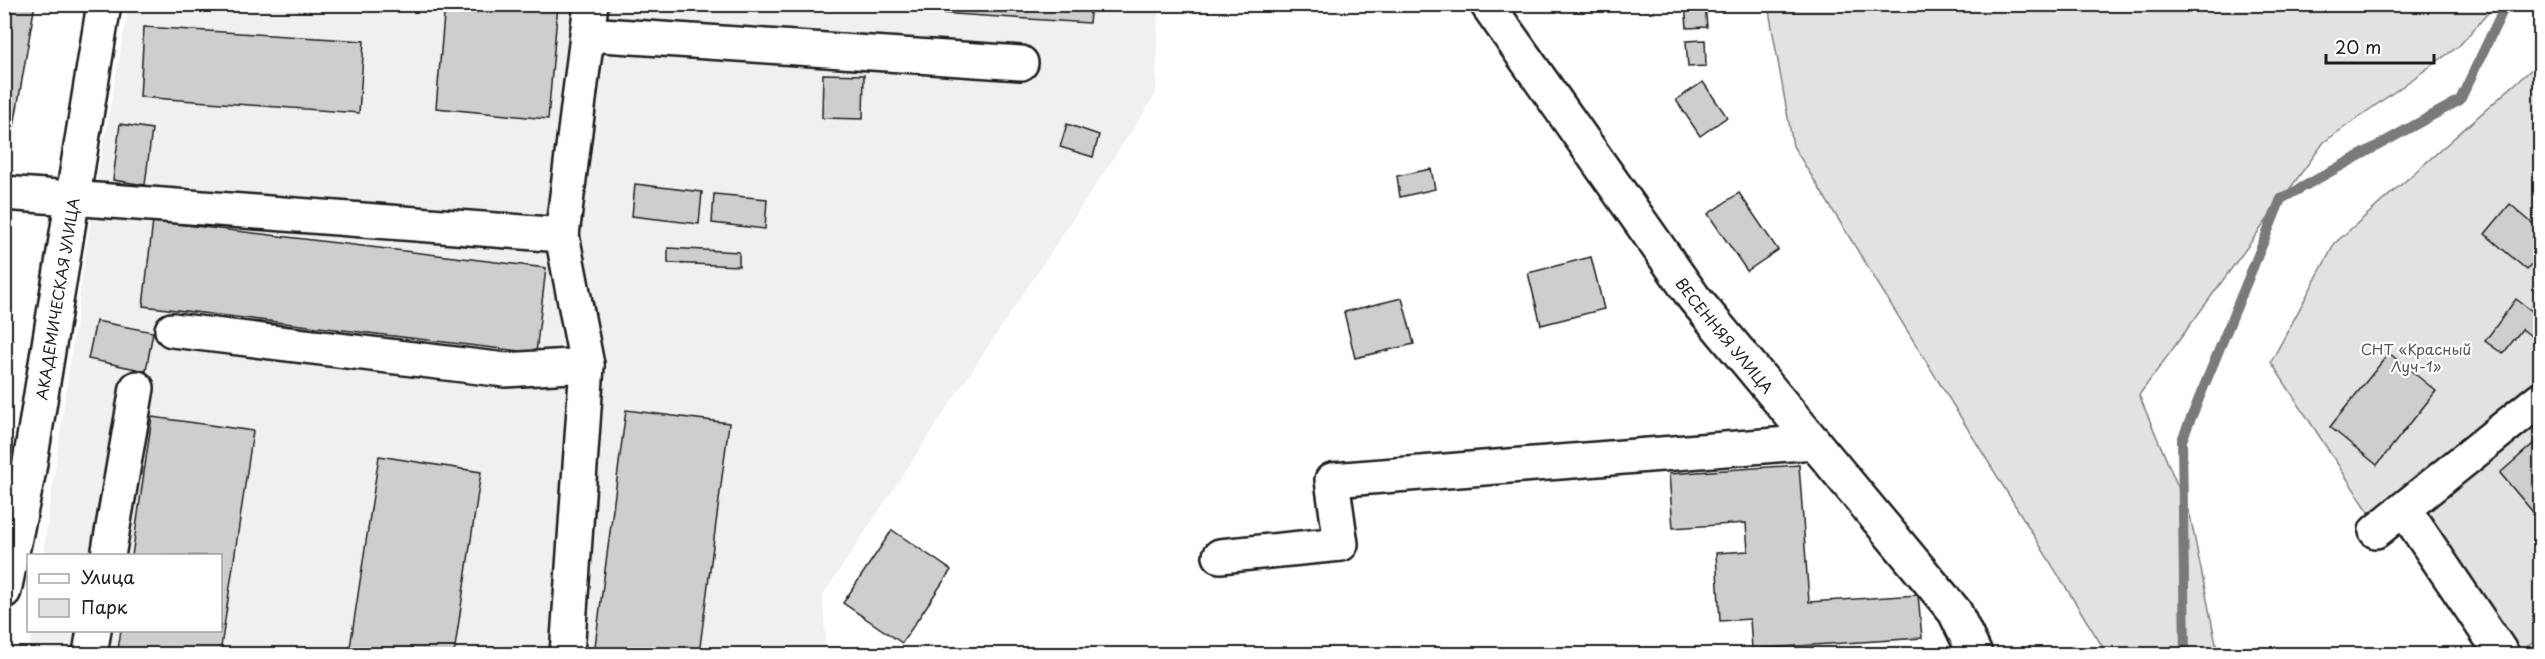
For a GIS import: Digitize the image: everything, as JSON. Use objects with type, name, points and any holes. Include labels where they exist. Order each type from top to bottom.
[{"type":"street","name":"АКАДЕМИЧЕСКАЯ УЛИЦА","points":[[4,591],[16,474],[72,200],[104,4]]},
{"type":"street","name":"ВЕСЕННЯЯ УЛИЦА","points":[[1487,4],[1695,298],[1955,612],[1975,654]]},
{"type":"street","points":[[567,654],[587,365],[562,236],[589,19],[1021,63]]},
{"type":"street","points":[[4,193],[562,236]]},
{"type":"street","points":[[172,330],[505,370],[587,365]]},
{"type":"street","points":[[108,554],[137,388]]},
{"type":"street","points":[[2376,531],[2541,399]]},
{"type":"street","points":[[1220,556],[1341,544],[1332,480],[1814,442]]},
{"type":"street","points":[[2404,509],[2502,654]]},
{"type":"street","points":[[90,654],[94,632]]},
{"type":"shaded area","points":[[129,5],[1158,5],[1156,94],[823,595],[826,654],[29,654],[32,632],[222,632],[222,554],[43,554],[93,201]]},
{"type":"green space","points":[[1768,5],[2495,5],[2459,46],[2324,142],[2139,395],[2190,515],[2218,654],[2107,654],[1793,146]]},
{"type":"green space","name":"СНТ «Красный Луч-1»","points":[[2540,62],[2540,638],[2516,654],[2410,491],[2374,520],[2271,362],[2335,243]]},
{"type":"building","points":[[4,4],[35,4],[10,150],[4,149]]},
{"type":"building","points":[[445,4],[558,4],[548,119],[436,108]]},
{"type":"building","points":[[806,4],[1091,4],[1089,23]]},
{"type":"building","points":[[1685,4],[1705,4],[1707,27],[1687,28]]},
{"type":"building","points":[[144,27],[364,41],[359,113],[140,97]]},
{"type":"building","points":[[1705,40],[1706,66],[1688,67],[1686,41]]},
{"type":"building","points":[[823,74],[864,75],[863,119],[822,118]]},
{"type":"building","points":[[1703,82],[1727,117],[1700,136],[1676,100]]},
{"type":"building","points":[[120,124],[152,129],[145,185],[113,180]]},
{"type":"building","points":[[1067,124],[1099,135],[1093,157],[1060,147]]},
{"type":"building","points":[[1431,169],[1435,189],[1400,197],[1397,176]]},
{"type":"building","points":[[635,184],[702,192],[699,224],[632,216]]},
{"type":"building","points":[[1739,193],[1778,250],[1747,271],[1708,214]]},
{"type":"building","points":[[714,194],[767,199],[765,229],[712,223]]},
{"type":"building","points":[[2510,204],[2540,230],[2540,254],[2527,270],[2485,234]]},
{"type":"building","points":[[153,221],[546,268],[536,353],[143,306]]},
{"type":"building","points":[[668,248],[739,252],[739,266],[668,263]]},
{"type":"building","points":[[1591,257],[1604,309],[1541,325],[1528,273]]},
{"type":"building","points":[[1402,298],[1414,344],[1355,358],[1344,312]]},
{"type":"building","points":[[2516,299],[2540,317],[2540,343],[2522,329],[2503,354],[2485,341]]},
{"type":"building","points":[[96,321],[153,332],[146,371],[88,359]]},
{"type":"building","points":[[2389,353],[2436,391],[2377,465],[2330,427]]},
{"type":"building","points":[[626,410],[729,423],[699,654],[594,654]]},
{"type":"building","points":[[152,417],[253,431],[220,654],[152,654],[118,650],[121,632],[222,632],[222,554],[132,554]]},
{"type":"building","points":[[2540,438],[2540,515],[2538,518],[2500,473]]},
{"type":"building","points":[[379,456],[481,472],[454,654],[349,654]]},
{"type":"building","points":[[1799,465],[1809,602],[1918,595],[1922,638],[1752,649],[1750,619],[1720,621],[1716,553],[1748,551],[1746,523],[1673,528],[1669,474]]},
{"type":"building","points":[[892,530],[951,570],[902,643],[843,603]]},
{"type":"waterway","points":[[2185,654],[2182,440],[2281,199],[2460,100],[2506,4]]}]
